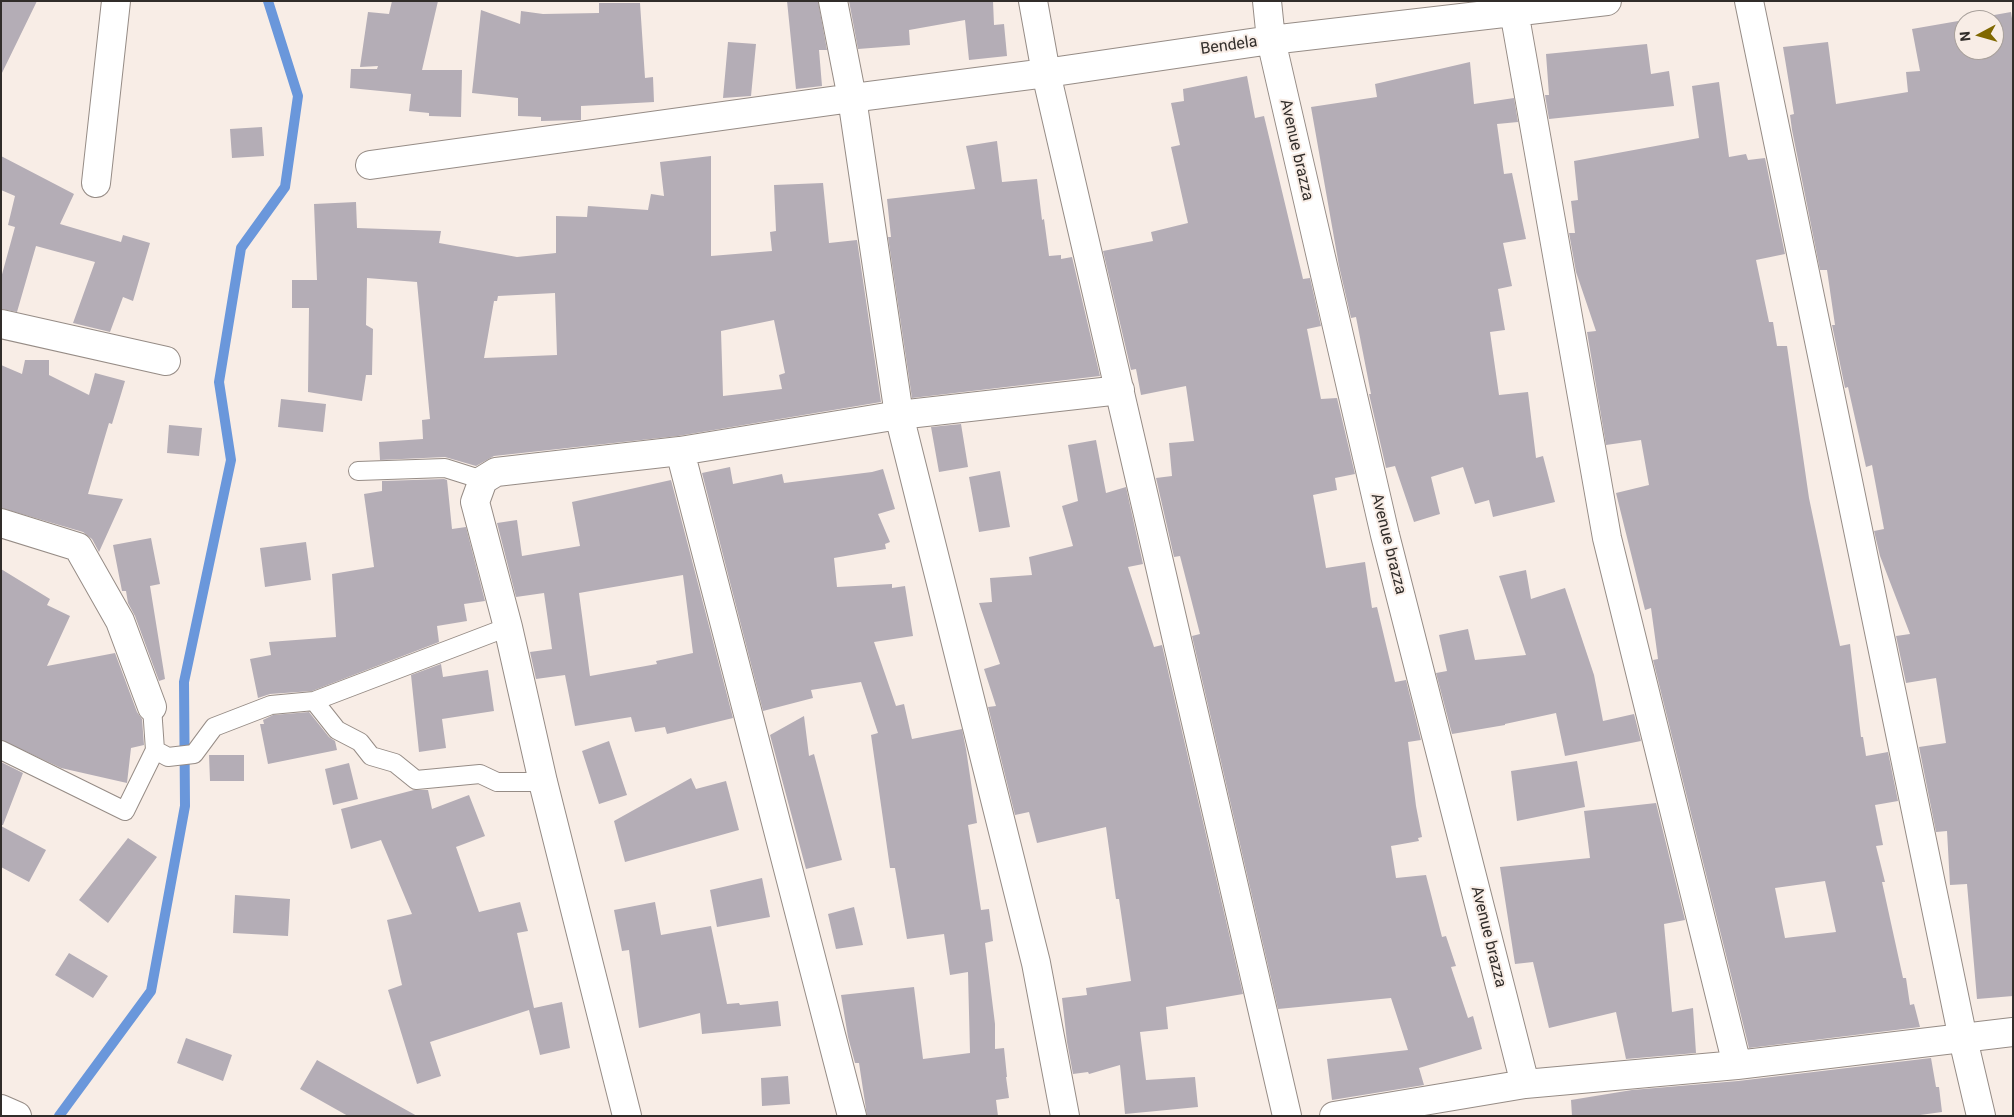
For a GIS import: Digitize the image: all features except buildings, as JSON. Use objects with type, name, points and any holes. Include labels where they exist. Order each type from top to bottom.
[{"type":"street","points":[[96,183],[116,1]]},
{"type":"street","points":[[832,1],[852,98],[899,415],[1036,962],[1066,1116]]},
{"type":"street","points":[[1032,1],[1046,73],[1287,1116]]},
{"type":"street","name":"Avenue brazza","points":[[1267,1],[1271,40],[1385,534],[1526,1084]]},
{"type":"street","name":"Bendela","points":[[370,165],[1046,73],[1271,40],[1607,1]]},
{"type":"street","points":[[1749,1],[1963,1039],[1981,1116]]},
{"type":"street","points":[[1514,11],[1607,538],[1737,1064]]},
{"type":"street","points":[[1,324],[166,361]]},
{"type":"street","points":[[627,1116],[543,782],[508,627],[475,502],[483,480],[496,472],[680,451],[899,415],[1120,390]]},
{"type":"street","points":[[680,451],[852,1116]]},
{"type":"street","points":[[1,524],[78,547],[120,620],[152,707]]},
{"type":"street","points":[[1334,1116],[1526,1084],[1737,1064],[2013,1032]]},
{"type":"street","points":[[1,1109],[17,1116]]},
{"type":"lane","points":[[358,470],[445,468],[483,480]]},
{"type":"lane","points":[[155,750],[168,757],[194,754],[214,727],[272,705],[314,701],[508,627]]},
{"type":"lane","points":[[314,701],[337,730],[360,742],[371,756],[395,763],[416,780],[480,774],[497,782],[543,782]]},
{"type":"lane","points":[[1,750],[125,811],[155,750],[152,707]]},
{"type":"waterway","points":[[59,1116],[151,991],[185,806],[184,682],[231,460],[219,382],[241,248],[285,187],[298,96],[268,1]]}]
